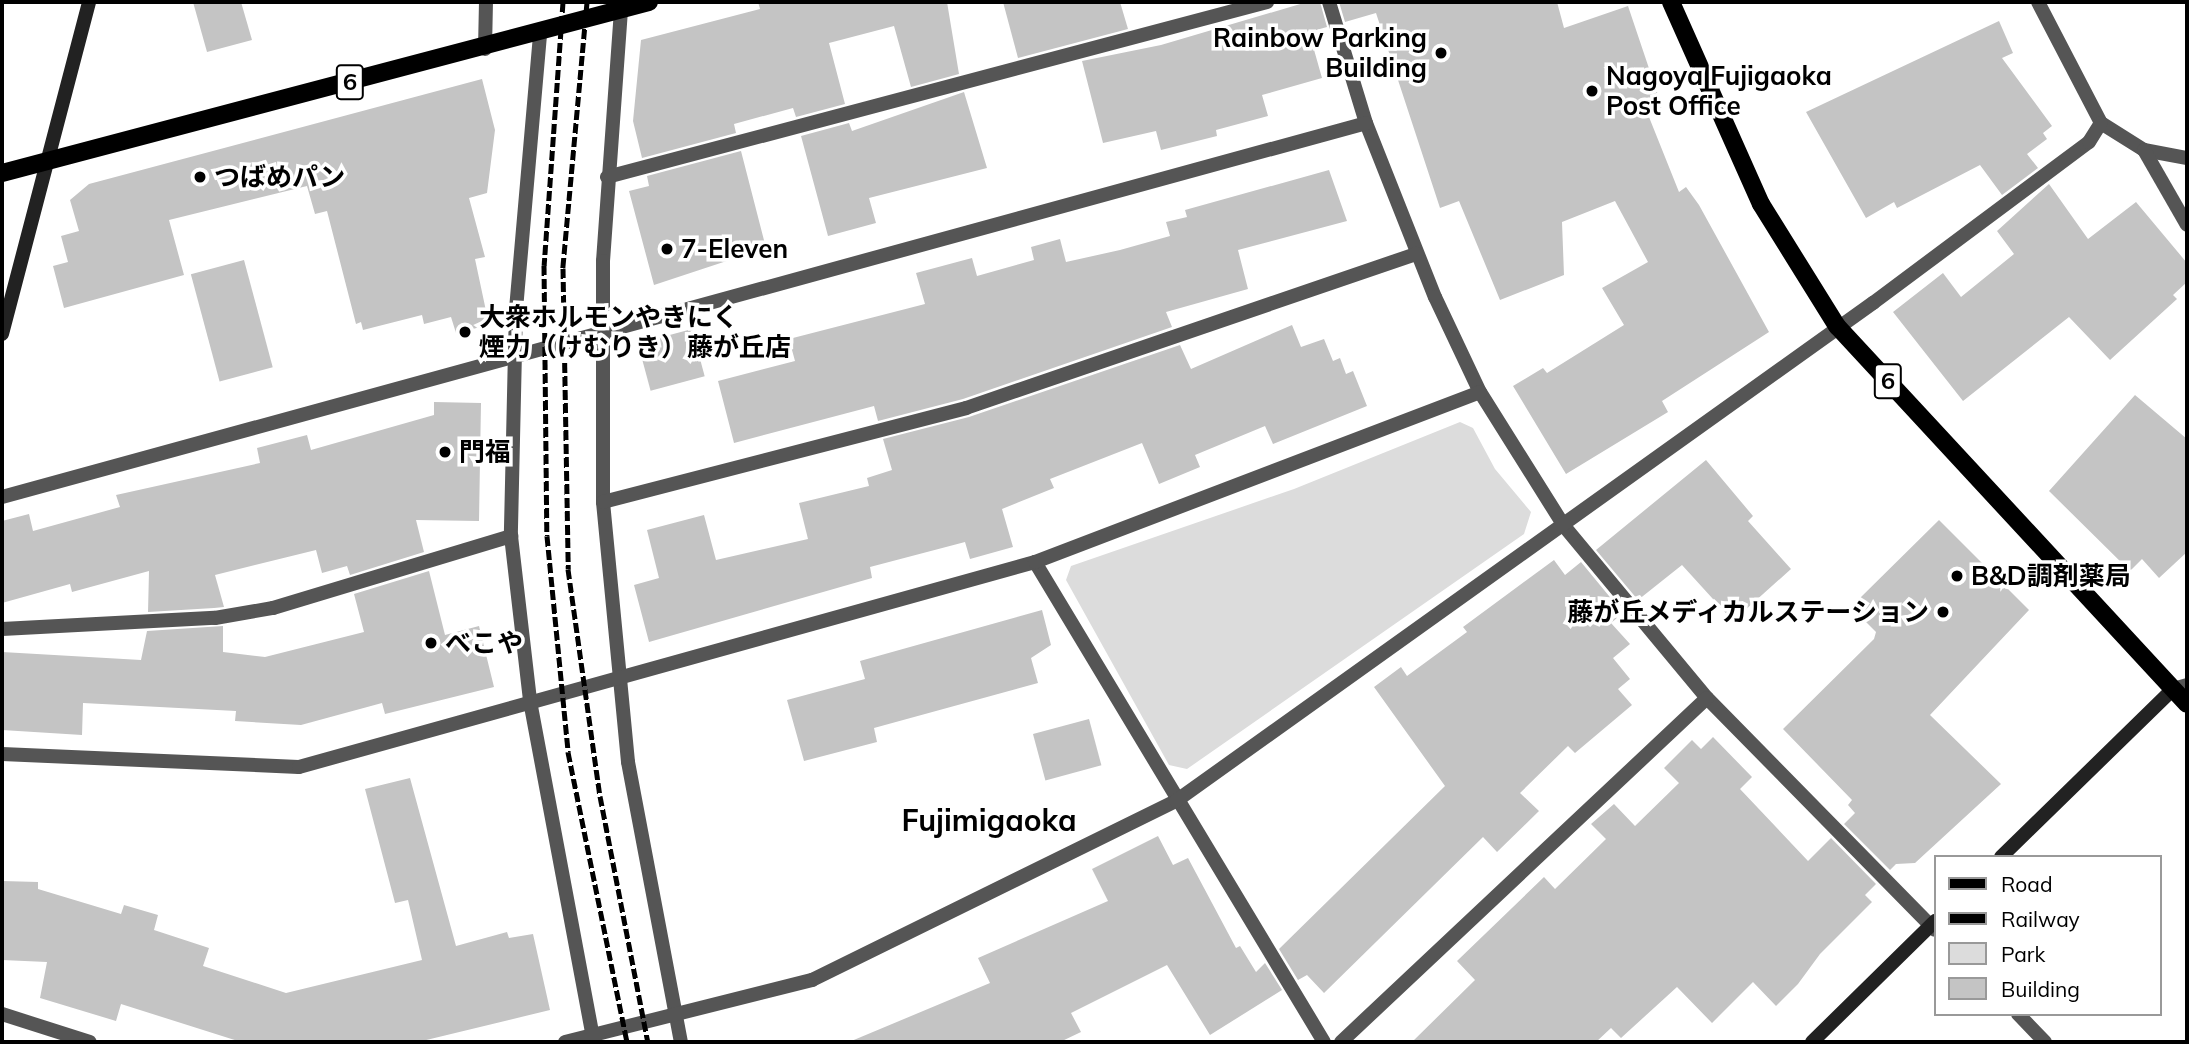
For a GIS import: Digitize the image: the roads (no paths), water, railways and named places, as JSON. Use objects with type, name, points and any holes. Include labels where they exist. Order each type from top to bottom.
[{"type":"main road","name":"6","points":[[2,173],[485,49],[649,2]]},
{"type":"main road","name":"6","points":[[1671,2],[1761,204],[1837,326],[2180,687],[2187,704]]},
{"type":"street","points":[[2,334],[50,160],[89,2]]},
{"type":"street","points":[[485,2],[485,49]]},
{"type":"street","points":[[607,177],[1267,2]]},
{"type":"street","points":[[1329,2],[1366,123],[1416,254],[1480,392],[1564,526],[1707,698],[1934,926],[1812,1042]]},
{"type":"street","points":[[2038,2],[2101,123],[2144,150],[2187,158]]},
{"type":"street","points":[[621,10],[607,177],[601,331],[603,502],[617,677],[681,1042]]},
{"type":"street","points":[[540,34],[522,212],[511,536],[530,701],[593,1039]]},
{"type":"street","points":[[2,497],[1366,123]]},
{"type":"street","points":[[565,1042],[593,1039],[812,980],[1176,801],[1564,526],[2089,142],[2101,123]]},
{"type":"street","points":[[2144,150],[2187,225]]},
{"type":"street","points":[[603,502],[966,408],[1416,254]]},
{"type":"street","points":[[2,754],[299,767],[1035,562],[1480,392]]},
{"type":"street","points":[[2,629],[215,618],[273,608],[511,536]]},
{"type":"street","points":[[1035,562],[1176,801],[1324,1042]]},
{"type":"street","points":[[2003,855],[2180,687]]},
{"type":"street","points":[[1341,1042],[1707,698]]},
{"type":"street","points":[[2,1013],[90,1042]]},
{"type":"street","points":[[2020,1016],[2045,1042]]},
{"type":"railway","points":[[563,2],[544,265],[547,536],[568,752],[627,1042]]},
{"type":"railway","points":[[587,2],[563,268],[568,569],[600,796],[648,1042]]},
{"type":"place","name":"Rainbow Parking Building","points":[[1441,53]]},
{"type":"place","name":"Nagoya Fujigaoka Post Office","points":[[1592,91]]},
{"type":"place","name":"つばめパン","points":[[200,177]]},
{"type":"place","name":"7-Eleven","points":[[667,249]]},
{"type":"place","name":"大衆ホルモンやきにく 煙力（けむりき）藤が丘店","points":[[465,332]]},
{"type":"place","name":"門福","points":[[445,452]]},
{"type":"place","name":"B&D調剤薬局","points":[[1957,576]]},
{"type":"place","name":"藤が丘メディカルステーション","points":[[1943,612]]},
{"type":"place","name":"べこや","points":[[431,643]]},
{"type":"district","name":"Fujimigaoka","points":[[989,820]]}]
